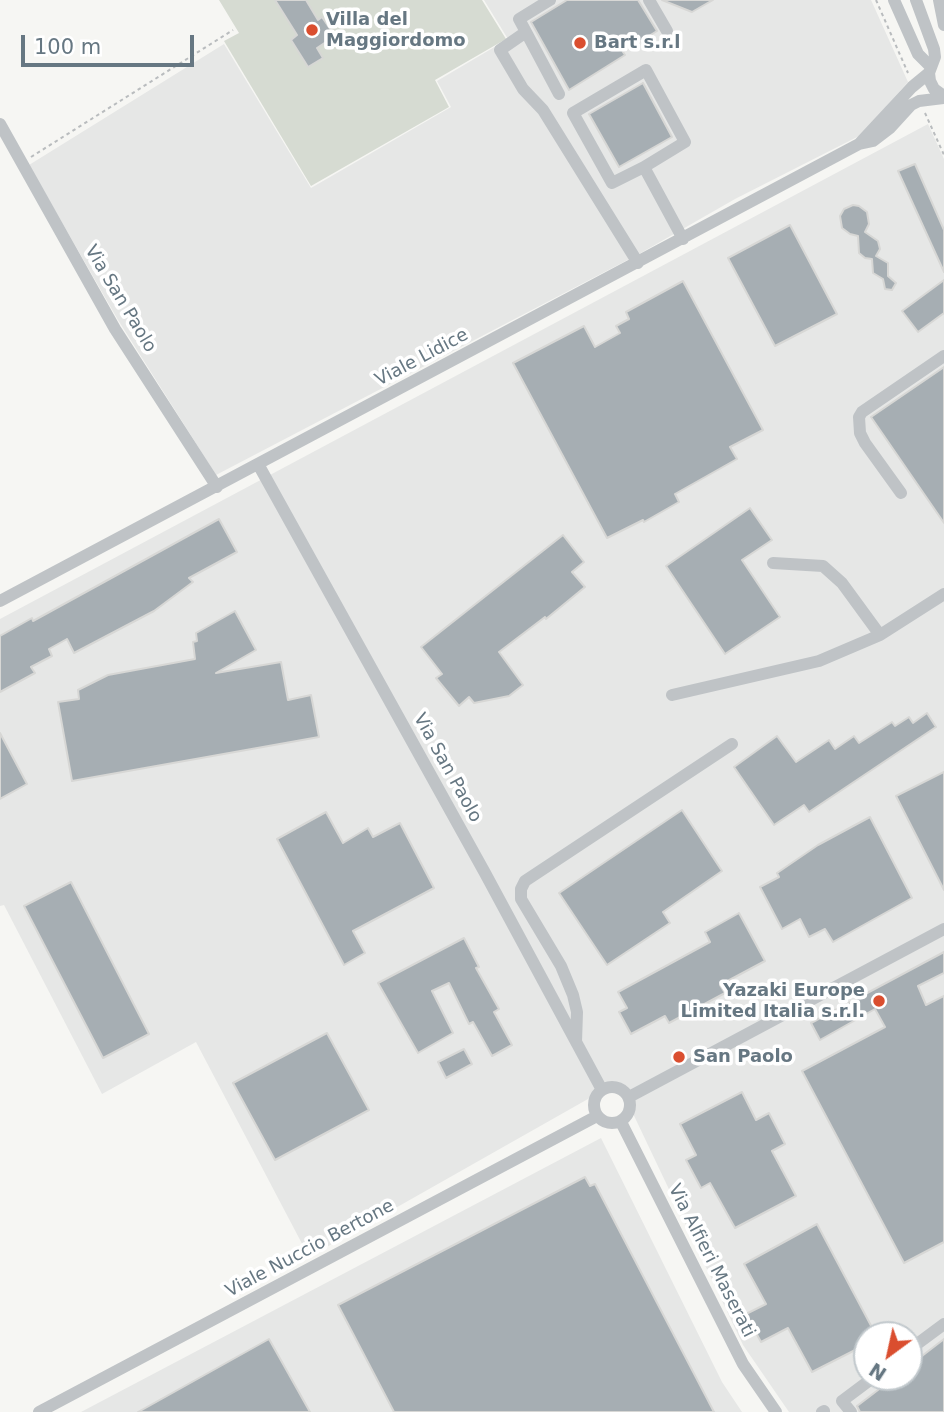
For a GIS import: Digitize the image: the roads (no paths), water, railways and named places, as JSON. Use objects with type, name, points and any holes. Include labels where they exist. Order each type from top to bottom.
[{"type":"street","points":[[551,0],[519,19],[559,94]]},
{"type":"street","points":[[649,0],[667,31]]},
{"type":"street","points":[[894,0],[918,54],[934,62]]},
{"type":"street","points":[[916,0],[933,43],[934,89],[943,100]]},
{"type":"street","points":[[939,0],[944,25]]},
{"type":"street","points":[[526,32],[500,50],[523,89],[542,110],[638,263]]},
{"type":"street","name":"Viale Lidice","points":[[859,144],[934,62]]},
{"type":"street","points":[[646,70],[685,142],[644,167],[612,183],[573,113],[646,70]]},
{"type":"street","name":"Viale Lidice","points":[[0,601],[859,144],[881,136],[919,101],[943,100]]},
{"type":"street","name":"Via San Paolo","points":[[0,124],[115,329],[217,487]]},
{"type":"street","points":[[644,167],[683,240]]},
{"type":"street","points":[[901,493],[865,443],[860,433],[859,416],[944,356]]},
{"type":"street","name":"Via San Paolo","points":[[258,464],[602,1090]]},
{"type":"street","points":[[773,563],[823,566],[842,583],[880,635]]},
{"type":"street","points":[[672,695],[819,661],[880,635],[944,594]]},
{"type":"street","points":[[576,1042],[577,1012],[573,995],[561,966],[521,899],[521,889],[525,881],[732,744]]},
{"type":"street","points":[[629,1097],[944,929]]},
{"type":"street","points":[[607,1087],[620,1088],[629,1097],[629,1114],[621,1122],[610,1124],[594,1111],[595,1099],[607,1087]]},
{"type":"street","name":"Viale Nuccio Bertone","points":[[38,1412],[597,1116]]},
{"type":"street","name":"Via Alfieri Maserati","points":[[621,1122],[743,1364],[776,1412]]},
{"type":"street","points":[[923,1340],[944,1324]]},
{"type":"street","points":[[851,1412],[842,1401],[855,1391]]},
{"type":"place","name":"Villa del Maggiordomo","points":[[312,30]]},
{"type":"place","name":"Bart s.r.l","points":[[580,43]]},
{"type":"place","name":"Yazaki Europe Limited Italia s.r.l.","points":[[879,1001]]},
{"type":"place","name":"San Paolo","points":[[679,1057]]}]
